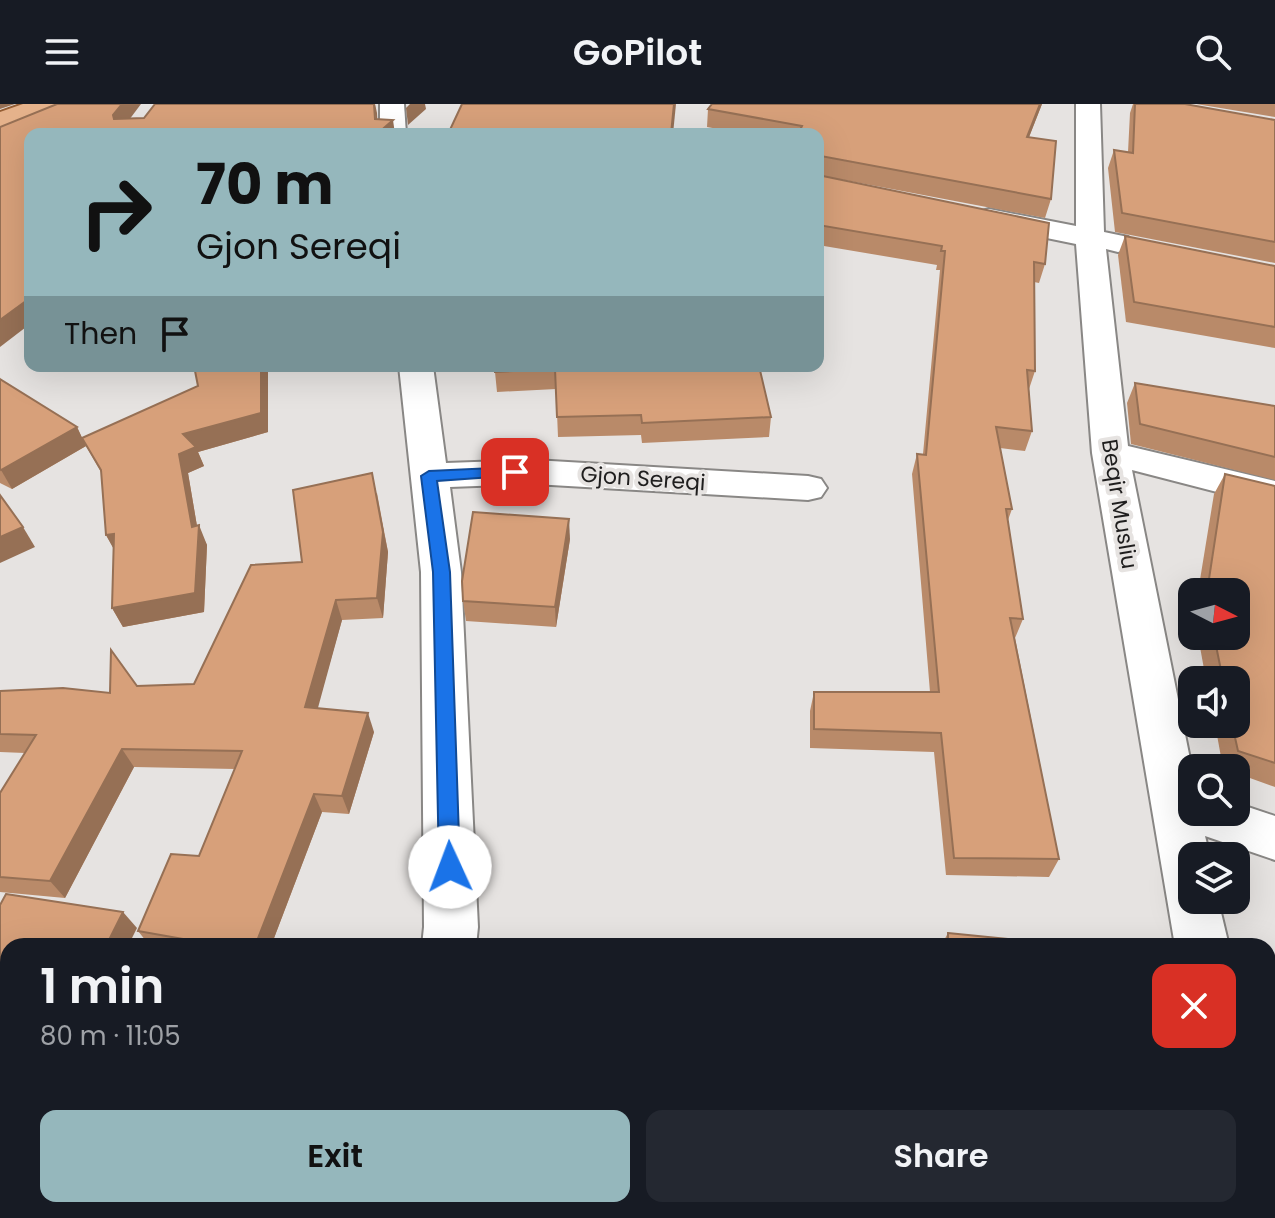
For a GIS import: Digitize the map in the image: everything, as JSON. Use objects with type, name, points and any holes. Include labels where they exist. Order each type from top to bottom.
[{"type":"main road","points":[[0,121],[54,107]]},
{"type":"street","points":[[392,104],[393,128]]},
{"type":"street","name":"Beqir Musliu","points":[[1088,104],[1090,237],[1110,453],[1178,762]]},
{"type":"street","points":[[0,137],[54,107]]},
{"type":"street","points":[[969,214],[1152,250]]},
{"type":"street","points":[[417,372],[441,572],[450,938]]},
{"type":"street","points":[[1110,453],[1275,494]]},
{"type":"street","name":"Gjon Sereqi","points":[[429,476],[534,472],[808,488]]},
{"type":"street","points":[[1240,826],[1275,838]]},
{"type":"street","name":"Beqir Musliu","points":[[1195,914],[1200,938]]},
{"type":"building","points":[[57,104],[122,104],[113,115],[114,119],[144,118],[155,104],[374,104],[375,119],[393,120],[384,128],[24,128],[24,302],[0,320],[0,127]]},
{"type":"building","points":[[462,104],[674,104],[672,128],[451,128]]},
{"type":"building","points":[[712,104],[1040,104],[1027,137],[1056,141],[1051,199],[824,157],[824,128],[801,128],[708,109]]},
{"type":"building","points":[[1135,104],[1185,104],[1275,120],[1275,242],[1122,213],[1114,150],[1133,153]]},
{"type":"building","points":[[824,176],[1049,223],[1045,264],[1034,262],[1035,371],[1027,370],[1032,431],[996,427],[1012,509],[1006,509],[1023,619],[1010,618],[1059,859],[954,858],[941,733],[814,729],[814,692],[939,692],[917,454],[926,455],[945,251],[941,251],[942,246],[824,226]]},
{"type":"building","points":[[1125,236],[1275,266],[1275,327],[1134,302]]},
{"type":"building","points":[[195,372],[261,372],[261,413],[183,434],[196,447],[179,454],[192,527],[199,525],[195,593],[112,608],[114,534],[106,535],[101,470],[82,438],[198,386]]},
{"type":"building","points":[[555,372],[760,372],[771,417],[642,423],[641,415],[557,417]]},
{"type":"building","points":[[0,379],[77,427],[1,470],[0,469]]},
{"type":"building","points":[[1135,383],[1275,406],[1275,457],[1140,424]]},
{"type":"building","points":[[372,473],[383,532],[377,598],[336,600],[305,707],[368,713],[342,796],[314,794],[258,938],[177,938],[138,931],[171,854],[199,856],[242,751],[122,749],[50,881],[0,877],[0,793],[36,735],[0,734],[0,691],[63,688],[110,693],[111,650],[137,686],[194,684],[251,565],[302,562],[293,490]]},
{"type":"building","points":[[1225,474],[1275,486],[1275,763],[1238,751],[1235,738],[1250,738],[1250,666],[1220,666],[1217,650],[1250,650],[1250,578],[1209,578]]},
{"type":"building","points":[[0,495],[23,527],[0,537]]},
{"type":"building","points":[[473,512],[569,519],[555,607],[463,601],[462,581]]},
{"type":"building","points":[[6,894],[123,912],[110,938],[0,938],[0,905]]},
{"type":"building","points":[[948,933],[998,938],[948,938]]},
{"type":"route","points":[[450,867],[441,572],[429,476],[515,472]]}]
